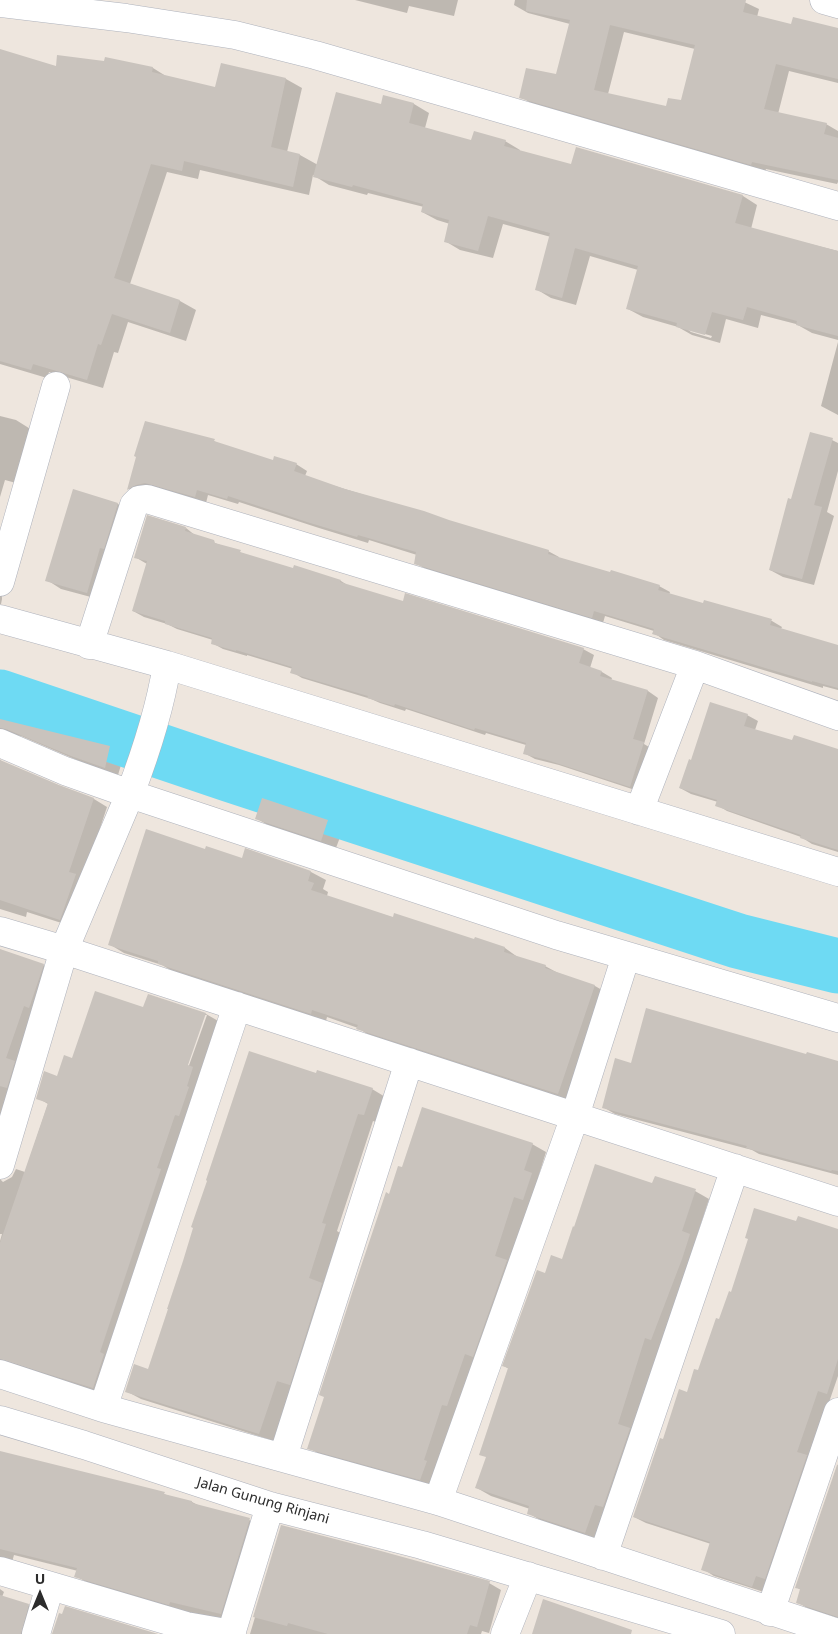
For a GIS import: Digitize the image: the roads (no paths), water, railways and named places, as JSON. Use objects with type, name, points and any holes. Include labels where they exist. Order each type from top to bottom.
[{"type":"street","points":[[824,0],[838,4]]},
{"type":"street","points":[[0,3],[126,18],[235,35],[315,55],[838,206]]},
{"type":"street","points":[[0,582],[56,386]]},
{"type":"street","points":[[89,645],[134,505],[139,500],[147,499],[695,666],[838,716]]},
{"type":"street","points":[[0,619],[89,645],[165,678],[640,811],[838,872]]},
{"type":"street","points":[[640,811],[695,666]]},
{"type":"street","points":[[2,1150],[64,950],[130,794],[143,758],[165,678]]},
{"type":"street","points":[[0,743],[65,771],[130,794],[547,932],[838,1018]]},
{"type":"street","points":[[0,931],[64,950],[838,1202]]},
{"type":"street","points":[[438,1501],[575,1116],[626,956]]},
{"type":"street","points":[[103,1408],[237,1006]]},
{"type":"street","points":[[283,1457],[409,1062]]},
{"type":"street","points":[[603,1556],[734,1168]]},
{"type":"street","points":[[0,1374],[103,1408],[438,1501],[838,1634]]},
{"type":"street","points":[[770,1612],[838,1412]]},
{"type":"street","name":"Jalan Gunung Rinjani","points":[[0,1420],[84,1445],[270,1506],[422,1545],[720,1634]]},
{"type":"street","points":[[0,1571],[185,1630],[232,1634],[270,1506]]},
{"type":"street","points":[[505,1634],[528,1576]]},
{"type":"street","points":[[36,1634],[50,1586]]},
{"type":"waterway","points":[[0,697],[231,775],[738,941],[838,966]]}]
